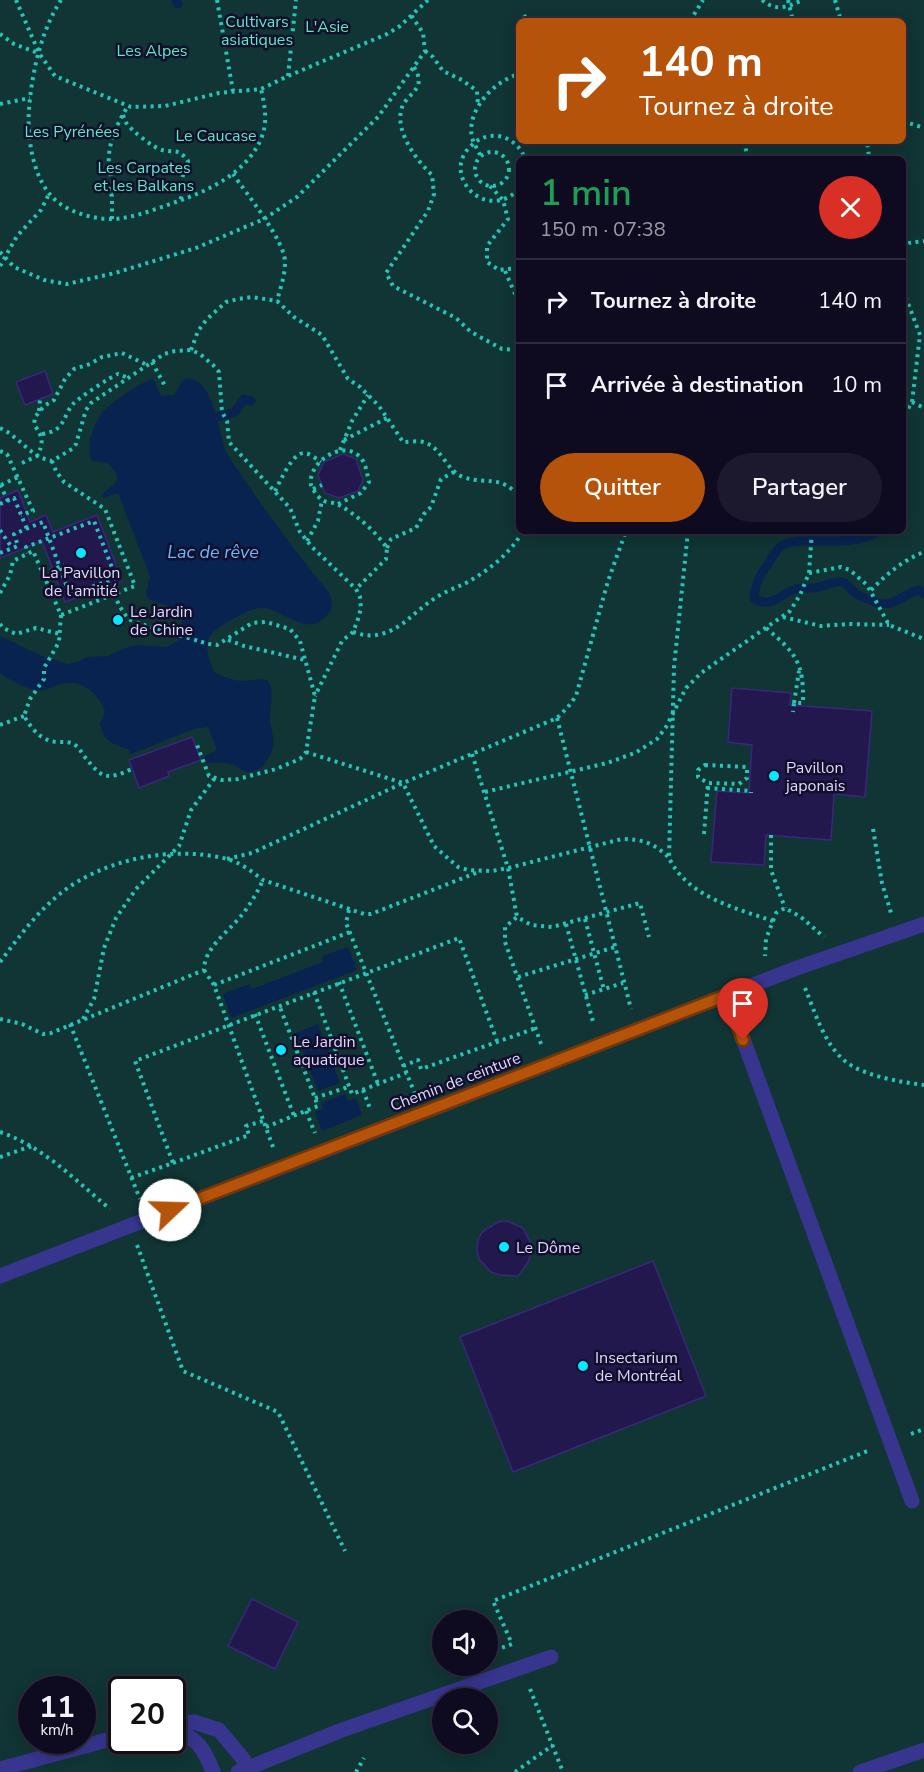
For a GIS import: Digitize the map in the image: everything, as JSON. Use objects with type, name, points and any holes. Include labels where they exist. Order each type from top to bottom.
[{"type":"lane","name":"Chemin de ceinture","points":[[0,1276],[796,968],[924,924]]},
{"type":"lane","points":[[727,995],[912,1501]]},
{"type":"lane","points":[[186,1723],[194,1722],[219,1730],[244,1760],[244,1770],[342,1730],[551,1657]]},
{"type":"lane","points":[[186,1734],[206,1751],[213,1772]]},
{"type":"lane","points":[[0,1769],[108,1740]]},
{"type":"lane","points":[[860,1772],[924,1750]]},
{"type":"path","points":[[16,0],[39,53],[55,76],[128,106],[147,108],[219,93],[261,90],[288,76],[374,41],[400,26],[428,0]]},
{"type":"path","points":[[61,0],[52,16],[39,53],[28,120],[33,153],[42,182],[49,194],[59,202],[85,215],[112,219],[135,215],[204,191],[233,174],[253,154],[262,138],[266,122],[261,90]]},
{"type":"path","points":[[217,0],[233,91]]},
{"type":"path","points":[[288,76],[296,0]]},
{"type":"path","points":[[692,18],[703,0]]},
{"type":"path","points":[[762,0],[775,8],[783,8],[803,0]]},
{"type":"path","points":[[788,0],[792,18]]},
{"type":"path","points":[[835,0],[840,18]]},
{"type":"path","points":[[0,252],[14,267],[67,285],[196,249],[264,219],[297,197],[378,117],[425,51],[423,33],[411,15]]},
{"type":"path","points":[[0,34],[14,44],[39,53]]},
{"type":"path","points":[[425,51],[433,57],[442,71],[462,80],[477,91],[478,107]]},
{"type":"path","points":[[414,67],[418,74],[418,87],[401,108],[400,126],[416,160],[432,175],[434,194],[428,211],[386,273],[393,286],[456,318],[481,338],[502,349],[516,351]]},
{"type":"path","points":[[480,155],[472,137],[473,118],[488,94],[501,82],[516,75]]},
{"type":"path","points":[[0,104],[30,98]]},
{"type":"path","points":[[112,219],[112,196],[109,191],[112,182],[108,171],[112,138],[128,106]]},
{"type":"path","points":[[123,115],[127,125],[151,145],[161,150],[182,153],[188,161],[187,170],[182,179],[180,201]]},
{"type":"path","points":[[906,122],[924,128]]},
{"type":"path","points":[[516,192],[503,200],[482,199],[466,186],[461,165],[464,154],[474,143],[489,136],[500,136],[510,140],[523,156]]},
{"type":"path","points":[[490,186],[501,184],[506,180],[509,164],[502,154],[491,151],[480,155],[475,166],[476,177],[490,186],[503,200],[508,219],[487,246],[487,262],[499,270],[516,269]]},
{"type":"path","points":[[233,174],[280,244],[285,263],[277,301]]},
{"type":"path","points":[[0,266],[17,236],[41,210],[49,194]]},
{"type":"path","points":[[906,246],[909,243],[924,242]]},
{"type":"path","points":[[505,271],[516,296],[516,313]]},
{"type":"path","points":[[191,350],[198,331],[207,319],[226,302],[252,297],[277,301],[294,317],[322,335],[348,380],[369,395],[403,442],[424,441],[432,446],[454,472],[470,479],[501,482],[516,493]]},
{"type":"path","points":[[906,298],[920,335],[912,402],[906,412]]},
{"type":"path","points":[[0,428],[15,435],[37,456],[52,461],[72,449],[86,410],[91,403],[164,354],[191,350],[207,359],[219,372],[222,412],[227,422],[229,442],[291,508],[300,532],[307,541],[356,589],[360,597],[361,608],[353,632],[342,641],[315,696],[306,753],[300,759],[276,769],[238,778],[214,779],[206,772],[196,746]]},
{"type":"path","points":[[22,464],[37,456],[43,442],[42,434],[34,425],[35,417],[44,406],[54,400],[65,379],[74,369],[102,357],[122,353],[147,365]]},
{"type":"path","points":[[152,362],[165,386]]},
{"type":"path","points":[[42,434],[59,427],[75,402],[108,378],[118,374],[129,378]]},
{"type":"path","points":[[340,450],[352,421],[369,395]]},
{"type":"path","points":[[39,412],[40,399]]},
{"type":"path","points":[[912,402],[924,408]]},
{"type":"path","points":[[343,440],[387,418]]},
{"type":"path","points":[[338,504],[362,493],[369,482],[360,457],[350,450],[340,450],[327,455],[315,469],[310,482],[322,500],[338,504],[378,535],[387,548]]},
{"type":"path","points":[[0,451],[7,454],[33,511],[21,515]]},
{"type":"path","points":[[274,491],[295,457],[301,453],[307,453],[321,462]]},
{"type":"path","points":[[52,461],[64,482],[105,509],[135,586],[61,615]]},
{"type":"path","points":[[356,589],[386,559],[391,539],[416,528],[431,507],[441,479],[454,472]]},
{"type":"path","points":[[8,501],[1,485],[18,477]]},
{"type":"path","points":[[313,489],[321,485]]},
{"type":"path","points":[[0,504],[14,498],[27,529]]},
{"type":"path","points":[[307,541],[318,521],[322,500]]},
{"type":"path","points":[[0,553],[18,546],[14,534],[43,522],[49,538],[62,566],[70,595],[116,578],[94,521],[49,538],[26,547],[28,553]]},
{"type":"path","points":[[0,530],[12,548]]},
{"type":"path","points":[[353,632],[379,635],[395,629],[428,602],[466,583],[491,567],[521,534]]},
{"type":"path","points":[[0,963],[29,923],[53,900],[76,882],[107,866],[173,854],[227,859],[240,857],[403,783],[557,717],[576,696],[608,581],[625,534]]},
{"type":"path","points":[[669,858],[677,628],[688,534]]},
{"type":"path","points":[[485,792],[607,763],[646,747],[657,739],[666,727],[686,688],[701,673],[790,611],[809,573],[812,534]]},
{"type":"path","points":[[0,592],[10,575],[13,561],[33,551],[61,615],[59,642],[44,668],[44,679],[26,708],[24,716],[34,730],[49,740],[72,743],[77,746],[103,775],[115,776],[132,769]]},
{"type":"path","points":[[872,593],[903,562],[924,552]]},
{"type":"path","points":[[43,574],[62,566]]},
{"type":"path","points":[[809,573],[841,567],[857,575],[872,593],[889,625]]},
{"type":"path","points":[[114,594],[130,620],[208,644],[217,645],[228,640],[252,623],[266,621],[290,629],[300,641],[315,696]]},
{"type":"path","points":[[783,617],[821,626],[889,625],[924,639]]},
{"type":"path","points":[[0,624],[3,628],[16,634],[36,628],[60,634]]},
{"type":"path","points":[[766,628],[790,648],[800,669],[803,682],[802,703],[794,703]]},
{"type":"path","points":[[228,640],[243,646],[305,660]]},
{"type":"path","points":[[793,712],[800,669]]},
{"type":"path","points":[[0,725],[24,716]]},
{"type":"path","points":[[557,717],[623,983],[637,1030]]},
{"type":"path","points":[[306,753],[403,783],[434,846],[458,867],[481,871]]},
{"type":"path","points":[[472,754],[508,868],[517,917],[531,925],[552,927],[640,903],[649,938]]},
{"type":"path","points":[[707,785],[739,784],[747,778],[747,767],[705,765],[698,770],[698,777],[707,785],[751,791],[751,793]]},
{"type":"path","points":[[82,1020],[94,999],[104,948],[116,918],[136,890],[179,846],[191,810],[214,779]]},
{"type":"path","points":[[704,834],[707,785]]},
{"type":"path","points":[[873,829],[882,883],[897,933]]},
{"type":"path","points":[[771,835],[771,870],[785,908],[801,917],[838,953]]},
{"type":"path","points":[[227,859],[251,870],[263,880],[349,910],[371,914],[481,871],[508,868],[622,838],[637,839],[652,843],[669,858],[675,871],[684,882],[727,905],[773,921]]},
{"type":"path","points":[[263,880],[242,915],[210,951],[204,963],[204,970],[214,985],[281,1167]]},
{"type":"path","points":[[763,981],[766,939],[776,914],[785,908]]},
{"type":"path","points":[[349,910],[346,923],[422,1113]]},
{"type":"path","points":[[517,917],[505,927],[505,942],[549,1064]]},
{"type":"path","points":[[585,919],[604,990]]},
{"type":"path","points":[[566,924],[599,1045]]},
{"type":"path","points":[[214,985],[350,932]]},
{"type":"path","points":[[173,1163],[135,1061],[301,996],[459,938],[497,1041]]},
{"type":"path","points":[[518,977],[615,947]]},
{"type":"path","points":[[796,968],[830,1043],[845,1061],[870,1073],[924,1085]]},
{"type":"path","points":[[0,1019],[22,1024],[42,1034],[51,1033],[204,970]]},
{"type":"path","points":[[339,982],[378,1084]]},
{"type":"path","points":[[585,996],[623,983]]},
{"type":"path","points":[[314,992],[352,1094],[406,1073]]},
{"type":"path","points":[[266,1127],[318,1106],[279,1005]]},
{"type":"path","points":[[255,1014],[294,1116]]},
{"type":"path","points":[[70,1024],[143,1206]]},
{"type":"path","points":[[403,1066],[418,1060],[421,1069],[536,1028]]},
{"type":"path","points":[[315,1098],[348,1087]]},
{"type":"path","points":[[131,1178],[249,1135],[246,1126],[263,1120]]},
{"type":"path","points":[[0,1132],[19,1138],[59,1165],[130,1226],[183,1371],[278,1412],[345,1551]]},
{"type":"path","points":[[0,1157],[32,1146]]},
{"type":"path","points":[[497,1610],[493,1601],[924,1429]]},
{"type":"path","points":[[498,1612],[512,1644],[498,1649]]},
{"type":"path","points":[[530,1689],[563,1772]]},
{"type":"path","points":[[515,1772],[553,1746]]},
{"type":"path","points":[[356,1772],[364,1758]]},
{"type":"green space","points":[[0,0],[924,0],[924,1772],[0,1772]]},
{"type":"water","name":"Lac de rêve","points":[[187,378],[204,387],[210,397],[227,454],[280,529],[325,587],[332,604],[329,613],[323,619],[308,624],[300,623],[268,609],[253,609],[225,623],[209,639],[208,653],[214,672],[240,681],[265,680],[270,685],[272,750],[263,766],[251,772],[231,764],[206,763],[204,757],[217,750],[208,727],[194,729],[131,754],[128,749],[114,744],[104,735],[100,724],[105,711],[98,698],[88,688],[68,683],[44,690],[27,688],[0,673],[0,636],[42,656],[68,664],[87,657],[108,656],[128,647],[138,645],[166,647],[178,641],[181,614],[174,608],[149,599],[146,594],[150,576],[118,493],[104,498],[102,495],[116,482],[117,475],[108,463],[92,461],[89,449],[91,436],[99,418],[118,399],[153,379],[162,396],[174,395],[182,381]]},
{"type":"water","points":[[348,947],[357,970],[231,1018],[223,994],[249,984],[252,989],[323,962],[322,956]]},
{"type":"water","points":[[318,1024],[340,1083],[318,1091],[296,1033]]},
{"type":"water","points":[[345,1094],[348,1101],[356,1098],[362,1115],[322,1131],[315,1112],[323,1109],[321,1103]]},
{"type":"building","points":[[45,371],[53,394],[25,405],[16,382]]},
{"type":"building","points":[[343,454],[356,459],[363,480],[358,491],[339,498],[325,493],[318,475],[324,462]]},
{"type":"building","points":[[18,490],[30,522],[46,515],[53,532],[97,515],[122,581],[65,602],[42,541],[0,558],[0,498]]},
{"type":"building","name":"Pavillon japonais","points":[[732,688],[791,693],[790,705],[872,711],[865,797],[834,794],[831,840],[766,835],[764,865],[711,862],[717,791],[749,793],[752,745],[728,742]]},
{"type":"building","points":[[192,737],[201,760],[168,772],[169,776],[139,788],[129,760]]},
{"type":"building","name":"Le Dôme","points":[[507,1221],[523,1228],[531,1244],[529,1261],[518,1276],[491,1272],[479,1259],[477,1250],[482,1232],[498,1222]]},
{"type":"building","name":"Insectarium de Montréal","points":[[653,1261],[706,1396],[513,1472],[460,1337]]},
{"type":"building","points":[[252,1599],[298,1622],[275,1669],[228,1646]]},
{"type":"waterway","points":[[176,0],[178,4]]},
{"type":"waterway","points":[[217,417],[235,412],[244,399],[251,401]]},
{"type":"waterway","points":[[872,534],[853,540],[788,543],[779,548],[763,572],[754,598],[766,602],[776,600],[796,589],[814,588],[840,582],[845,583],[855,593],[883,604],[889,604],[919,590],[924,594]]},
{"type":"place","name":"La Pavillon de l'amitié","points":[[81,553]]},
{"type":"place","name":"Le Jardin de Chine","points":[[118,620]]},
{"type":"place","name":"Pavillon japonais","points":[[774,776]]},
{"type":"place","name":"Le Jardin aquatique","points":[[281,1050]]},
{"type":"place","name":"Le Dôme","points":[[504,1247]]},
{"type":"place","name":"Insectarium de Montréal","points":[[583,1366]]},
{"type":"route","points":[[170,1210],[727,995],[743,1040]]},
{"type":"park label","name":"L'Asie","points":[[327,26]]},
{"type":"park label","name":"Cultivars asiatiques","points":[[257,30]]},
{"type":"park label","name":"Les Alpes","points":[[152,50]]},
{"type":"park label","name":"Les Pyrénées","points":[[72,131]]},
{"type":"park label","name":"Le Caucase","points":[[216,135]]},
{"type":"park label","name":"Les Carpates et les Balkans","points":[[144,176]]}]
